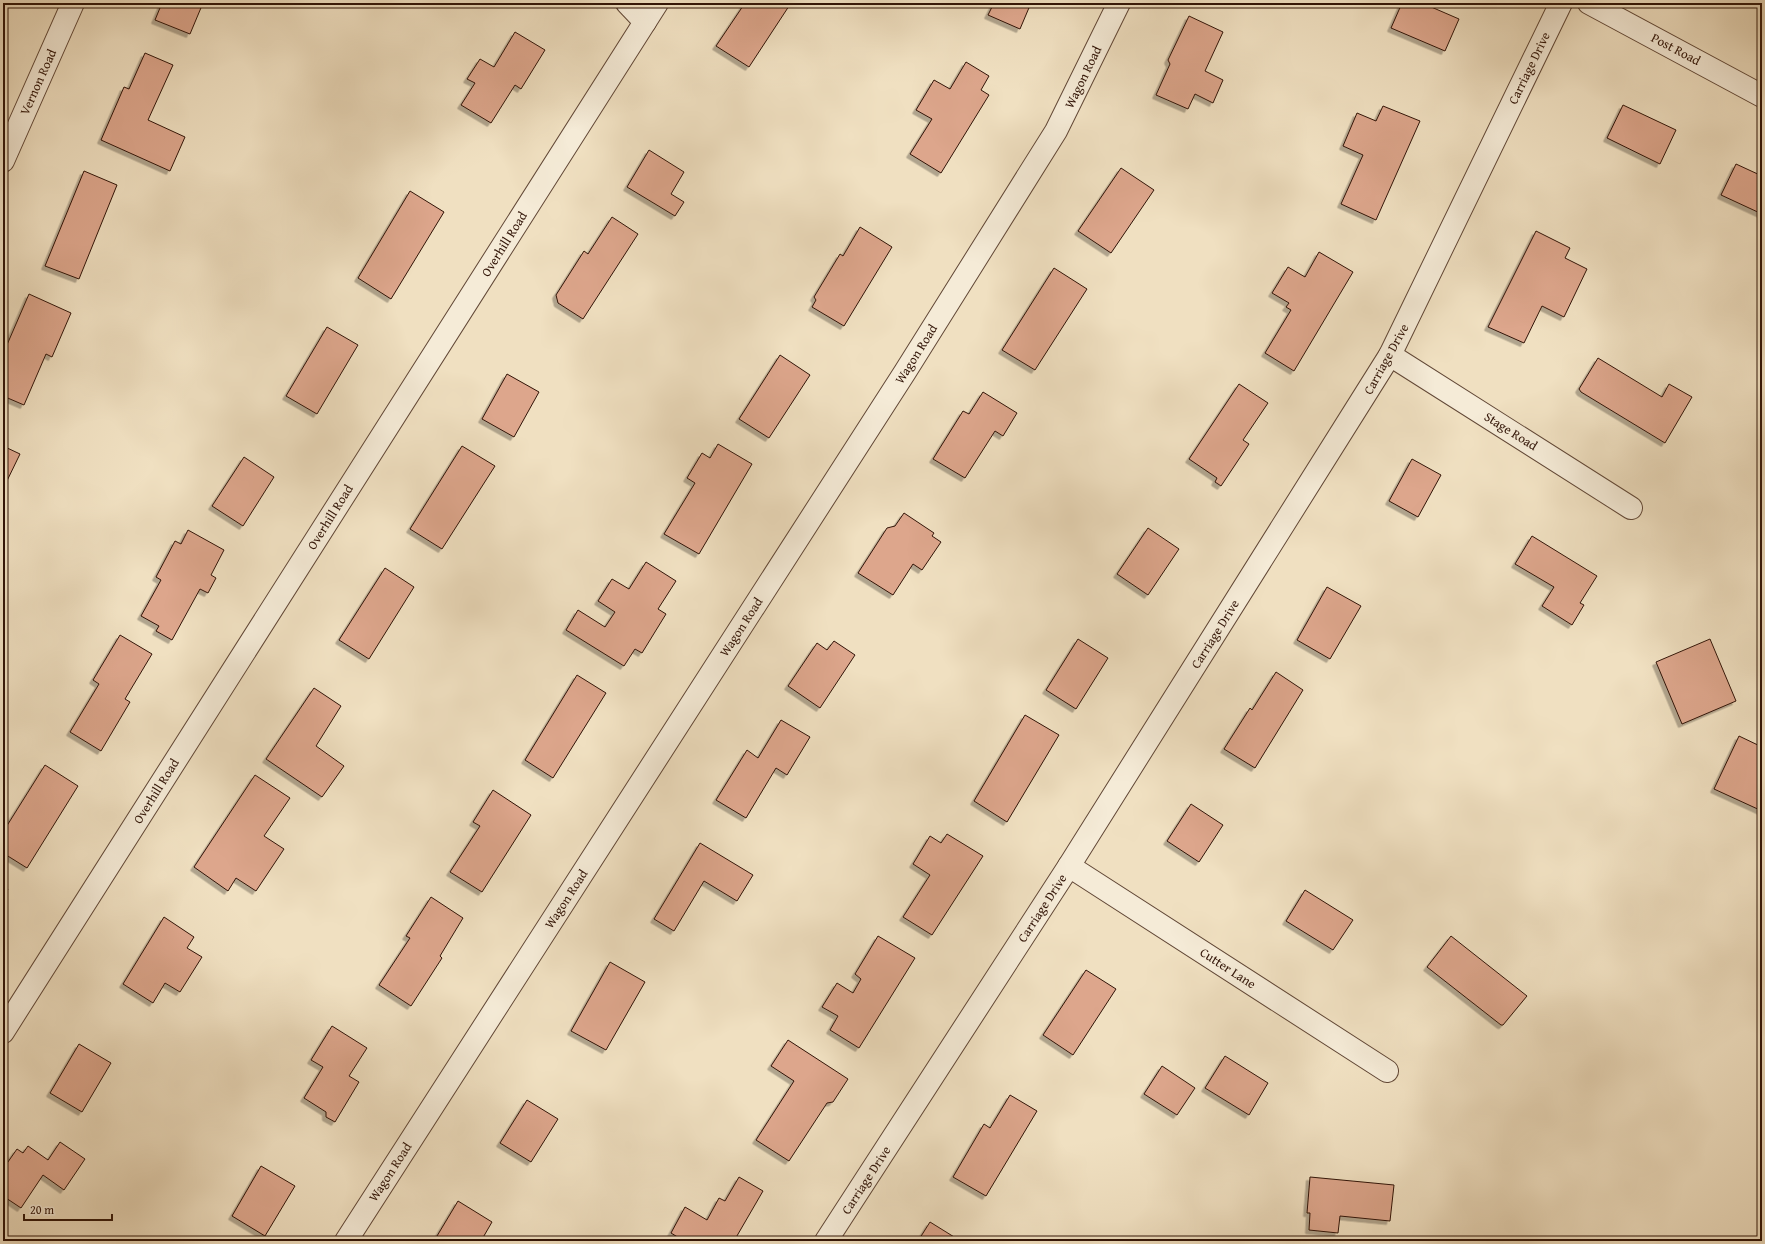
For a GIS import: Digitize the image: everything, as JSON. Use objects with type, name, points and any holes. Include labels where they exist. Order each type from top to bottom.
[{"type":"street","name":"Vernon Road","points":[[3,162],[73,3]]},
{"type":"street","points":[[627,3],[645,22]]},
{"type":"street","name":"Overhill Road","points":[[3,1032],[657,3]]},
{"type":"street","name":"Wagon Road","points":[[346,1241],[918,352],[1056,131],[1119,3]]},
{"type":"street","name":"Carriage Drive","points":[[826,1241],[1069,866],[1390,355],[1561,3]]},
{"type":"street","name":"Post Road","points":[[1589,3],[1762,96]]},
{"type":"street","name":"Stage Road","points":[[1390,355],[1631,508]]},
{"type":"street","name":"Cutter Lane","points":[[1069,866],[1387,1071]]},
{"type":"building","points":[[162,3],[203,3],[190,34],[155,20]]},
{"type":"building","points":[[745,3],[791,3],[749,67],[716,46]]},
{"type":"building","points":[[994,3],[1031,3],[1020,29],[988,15]]},
{"type":"building","points":[[1402,3],[1422,3],[1459,19],[1445,51],[1391,28]]},
{"type":"building","points":[[1189,16],[1223,32],[1205,71],[1223,80],[1213,103],[1195,94],[1188,109],[1156,95],[1170,64],[1168,60]]},
{"type":"building","points":[[515,32],[545,50],[521,89],[515,85],[491,123],[461,105],[475,83],[467,79],[480,59],[494,67]]},
{"type":"building","points":[[145,53],[173,65],[148,120],[185,137],[170,171],[101,140],[124,87],[129,89]]},
{"type":"building","points":[[966,62],[989,76],[981,90],[989,95],[941,173],[910,154],[932,119],[916,110],[934,80],[950,89]]},
{"type":"building","points":[[1623,105],[1676,130],[1660,164],[1607,138]]},
{"type":"building","points":[[1383,106],[1420,121],[1376,220],[1341,204],[1363,155],[1343,146],[1357,113],[1376,121]]},
{"type":"building","points":[[649,150],[684,172],[671,194],[684,202],[675,216],[627,187]]},
{"type":"building","points":[[1736,164],[1762,176],[1762,214],[1721,195]]},
{"type":"building","points":[[1121,168],[1154,190],[1111,253],[1078,231]]},
{"type":"building","points":[[84,171],[117,185],[79,279],[45,266]]},
{"type":"building","points":[[410,191],[444,212],[391,299],[358,278]]},
{"type":"building","points":[[612,217],[638,234],[583,319],[558,303],[556,295],[584,251],[588,254]]},
{"type":"building","points":[[860,227],[892,247],[844,326],[812,307],[816,300],[814,297],[840,254],[843,256]]},
{"type":"building","points":[[1536,231],[1570,248],[1565,258],[1587,269],[1564,317],[1542,306],[1524,343],[1488,327]]},
{"type":"building","points":[[1319,252],[1353,272],[1294,371],[1265,353],[1291,310],[1286,307],[1289,303],[1272,293],[1288,267],[1305,277]]},
{"type":"building","points":[[1054,268],[1087,289],[1035,370],[1002,350]]},
{"type":"building","points":[[29,294],[71,313],[52,357],[46,354],[24,405],[3,396],[3,354]]},
{"type":"building","points":[[327,327],[358,345],[317,414],[286,396]]},
{"type":"building","points":[[780,355],[810,375],[769,438],[739,419]]},
{"type":"building","points":[[1598,358],[1662,397],[1669,384],[1692,397],[1665,443],[1581,392],[1579,389]]},
{"type":"building","points":[[507,374],[539,392],[514,437],[482,419]]},
{"type":"building","points":[[1239,384],[1268,403],[1243,440],[1249,444],[1221,486],[1215,482],[1217,478],[1189,459]]},
{"type":"building","points":[[983,392],[1017,413],[1003,436],[995,431],[965,478],[933,459],[963,411],[969,414]]},
{"type":"building","points":[[718,444],[752,464],[699,554],[664,534],[695,483],[687,478],[702,453],[710,458]]},
{"type":"building","points":[[3,446],[20,454],[3,489]]},
{"type":"building","points":[[462,446],[495,466],[442,549],[410,529]]},
{"type":"building","points":[[244,457],[274,477],[243,526],[212,506]]},
{"type":"building","points":[[1412,459],[1441,475],[1418,517],[1389,501]]},
{"type":"building","points":[[904,513],[934,533],[932,536],[941,542],[922,570],[913,564],[893,595],[858,573],[887,528],[895,526]]},
{"type":"building","points":[[1148,528],[1179,549],[1148,595],[1117,574]]},
{"type":"building","points":[[188,530],[224,550],[211,575],[216,578],[208,593],[200,589],[172,640],[156,631],[159,626],[141,616],[161,580],[156,577],[175,541],[181,544]]},
{"type":"building","points":[[1532,536],[1597,576],[1580,603],[1584,605],[1572,625],[1542,606],[1554,587],[1515,564]]},
{"type":"building","points":[[646,562],[676,581],[658,609],[666,614],[642,653],[635,649],[624,666],[566,630],[578,610],[605,627],[615,612],[598,601],[612,579],[629,589]]},
{"type":"building","points":[[385,568],[414,587],[369,659],[339,640]]},
{"type":"building","points":[[1327,587],[1361,606],[1330,659],[1297,640]]},
{"type":"building","points":[[120,635],[152,654],[125,699],[130,702],[101,751],[70,732],[99,684],[93,680]]},
{"type":"building","points":[[1078,639],[1108,658],[1076,709],[1046,690]]},
{"type":"building","points":[[1710,639],[1736,701],[1682,724],[1656,662]]},
{"type":"building","points":[[834,641],[855,655],[820,708],[788,686],[817,643],[827,650]]},
{"type":"building","points":[[1276,672],[1303,690],[1255,768],[1224,749],[1250,708],[1252,710]]},
{"type":"building","points":[[577,675],[606,693],[553,778],[525,760]]},
{"type":"building","points":[[314,688],[341,706],[316,746],[344,766],[322,797],[266,759]]},
{"type":"building","points":[[1025,715],[1059,735],[1007,822],[974,801]]},
{"type":"building","points":[[781,720],[810,737],[787,775],[776,768],[746,818],[716,800],[747,750],[758,758]]},
{"type":"building","points":[[1739,736],[1762,747],[1762,811],[1714,789]]},
{"type":"building","points":[[45,765],[78,786],[27,868],[3,853],[3,832]]},
{"type":"building","points":[[255,775],[290,798],[264,836],[284,849],[256,891],[236,878],[228,891],[194,867]]},
{"type":"building","points":[[493,790],[531,815],[482,892],[450,872],[480,826],[473,822]]},
{"type":"building","points":[[1191,804],[1223,825],[1199,862],[1167,841]]},
{"type":"building","points":[[947,834],[983,856],[932,935],[903,917],[930,875],[913,864],[930,836],[941,843]]},
{"type":"building","points":[[700,843],[753,875],[737,901],[704,881],[674,931],[654,919]]},
{"type":"building","points":[[3,886],[8,889],[3,897]]},
{"type":"building","points":[[1305,890],[1353,920],[1333,950],[1286,921]]},
{"type":"building","points":[[431,897],[463,918],[440,956],[442,958],[411,1006],[379,985],[410,938],[406,936]]},
{"type":"building","points":[[164,917],[194,937],[187,948],[202,957],[180,992],[165,983],[153,1003],[123,984]]},
{"type":"building","points":[[878,936],[915,958],[859,1048],[830,1030],[838,1016],[822,1007],[837,983],[853,993],[861,979],[855,974]]},
{"type":"building","points":[[1451,936],[1527,996],[1503,1025],[1501,1025],[1427,967]]},
{"type":"building","points":[[610,962],[645,982],[606,1050],[571,1031]]},
{"type":"building","points":[[1086,970],[1116,989],[1073,1055],[1043,1035]]},
{"type":"building","points":[[332,1026],[367,1048],[349,1076],[359,1082],[335,1122],[326,1117],[326,1112],[304,1098],[323,1067],[311,1060]]},
{"type":"building","points":[[788,1040],[848,1079],[833,1102],[827,1103],[789,1161],[756,1140],[794,1081],[771,1066]]},
{"type":"building","points":[[79,1044],[111,1063],[82,1112],[50,1093]]},
{"type":"building","points":[[1225,1056],[1268,1083],[1249,1115],[1205,1088]]},
{"type":"building","points":[[1162,1066],[1195,1088],[1177,1115],[1144,1094]]},
{"type":"building","points":[[1010,1095],[1037,1111],[986,1196],[953,1177],[984,1124],[990,1128]]},
{"type":"building","points":[[527,1100],[558,1119],[531,1162],[500,1143]]},
{"type":"building","points":[[60,1142],[85,1159],[64,1190],[43,1175],[21,1208],[3,1196],[3,1169],[17,1149],[23,1153],[28,1146],[48,1160]]},
{"type":"building","points":[[261,1166],[295,1186],[265,1236],[232,1216]]},
{"type":"building","points":[[739,1177],[763,1191],[734,1241],[684,1241],[671,1233],[685,1207],[707,1220],[719,1198],[725,1201]]},
{"type":"building","points":[[1310,1177],[1394,1185],[1390,1221],[1340,1216],[1338,1233],[1309,1230],[1310,1213],[1307,1213]]},
{"type":"building","points":[[458,1201],[492,1222],[481,1241],[434,1241]]},
{"type":"building","points":[[930,1222],[959,1240],[959,1241],[918,1241]]}]
